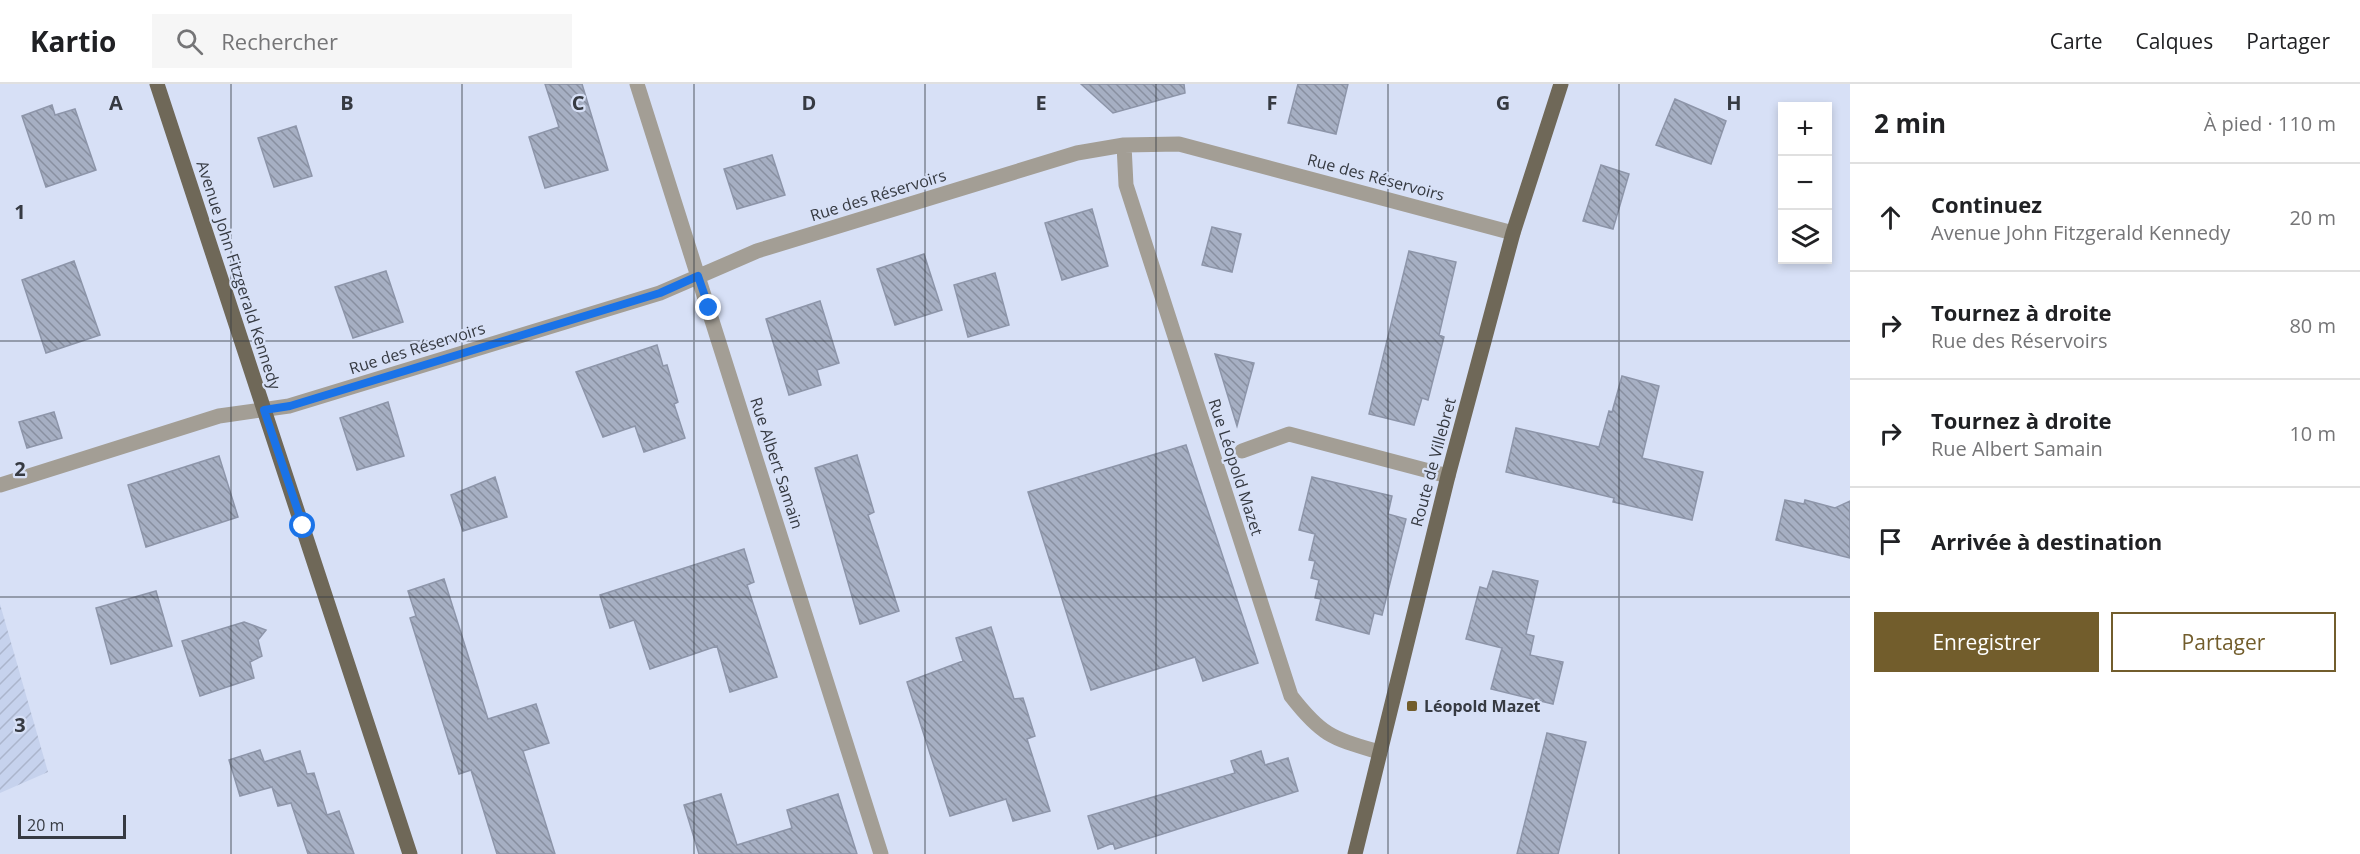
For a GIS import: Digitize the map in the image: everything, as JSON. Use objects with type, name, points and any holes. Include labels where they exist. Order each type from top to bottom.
[{"type":"main road","name":"Avenue John Fitzgerald Kennedy","points":[[158,84],[410,854]]},
{"type":"main road","name":"Route de Villebret","points":[[1355,854],[1448,476],[1514,233],[1561,84]]},
{"type":"street","name":"Rue Albert Samain","points":[[637,84],[881,854]]},
{"type":"street","name":"Rue des Réservoirs","points":[[0,485],[219,416],[290,406],[660,293],[757,250],[1077,153],[1124,145],[1179,144],[1514,233]]},
{"type":"street","name":"Rue Léopold Mazet","points":[[1124,145],[1126,185],[1291,696],[1314,725],[1340,740],[1379,752]]},
{"type":"street","points":[[1242,451],[1289,434],[1448,476]]},
{"type":"shaded area","points":[[0,604],[48,772],[0,793]]},
{"type":"building","points":[[545,84],[582,84],[608,170],[545,188],[529,137],[559,127]]},
{"type":"building","points":[[1081,84],[1184,84],[1185,93],[1113,113]]},
{"type":"building","points":[[1298,84],[1348,84],[1336,134],[1288,123]]},
{"type":"building","points":[[1675,99],[1726,121],[1711,164],[1656,145]]},
{"type":"building","points":[[52,105],[55,115],[75,109],[96,170],[46,187],[22,116]]},
{"type":"building","points":[[296,126],[312,176],[274,187],[258,138]]},
{"type":"building","points":[[772,155],[785,195],[737,209],[724,169]]},
{"type":"building","points":[[1601,165],[1629,174],[1613,229],[1583,221]]},
{"type":"building","points":[[1092,209],[1108,266],[1062,280],[1045,223]]},
{"type":"building","points":[[1212,227],[1241,234],[1232,272],[1202,265]]},
{"type":"building","points":[[1409,251],[1456,262],[1439,335],[1444,337],[1428,400],[1422,398],[1414,425],[1369,414]]},
{"type":"building","points":[[924,254],[942,310],[895,325],[877,269]]},
{"type":"building","points":[[74,261],[100,335],[46,353],[22,280]]},
{"type":"building","points":[[386,271],[403,322],[353,338],[335,287]]},
{"type":"building","points":[[995,273],[1009,325],[968,337],[954,285]]},
{"type":"building","points":[[820,301],[839,363],[817,370],[821,385],[789,395],[766,319]]},
{"type":"building","points":[[657,345],[663,366],[667,365],[678,402],[674,404],[685,438],[644,452],[635,426],[603,437],[576,372]]},
{"type":"building","points":[[1215,354],[1254,363],[1237,426]]},
{"type":"building","points":[[1622,376],[1659,386],[1642,458],[1703,472],[1692,520],[1613,502],[1614,498],[1506,472],[1516,428],[1599,447]]},
{"type":"building","points":[[388,402],[404,456],[357,470],[340,418]]},
{"type":"building","points":[[54,412],[62,438],[27,448],[19,422]]},
{"type":"building","points":[[1186,445],[1258,663],[1203,681],[1195,657],[1091,690],[1028,492]]},
{"type":"building","points":[[857,455],[874,512],[868,515],[899,611],[860,624],[815,468]]},
{"type":"building","points":[[219,456],[238,517],[146,547],[128,485]]},
{"type":"building","points":[[495,477],[507,517],[463,531],[451,495]]},
{"type":"building","points":[[1312,477],[1392,496],[1388,514],[1406,519],[1382,615],[1374,613],[1369,634],[1316,620],[1321,599],[1315,598],[1319,580],[1311,578],[1315,561],[1309,560],[1315,534],[1299,530]]},
{"type":"building","points":[[1785,500],[1804,504],[1805,500],[1835,508],[1850,501],[1850,558],[1776,540]]},
{"type":"building","points":[[744,549],[754,582],[747,585],[777,677],[730,692],[717,646],[650,669],[634,620],[610,628],[600,595]]},
{"type":"building","points":[[1493,571],[1538,581],[1526,634],[1534,636],[1530,655],[1563,662],[1553,704],[1491,689],[1502,648],[1466,639],[1480,587],[1487,589]]},
{"type":"building","points":[[444,579],[488,719],[536,704],[549,743],[523,751],[555,854],[497,854],[471,770],[459,774],[410,618],[416,616],[408,591]]},
{"type":"building","points":[[156,591],[172,646],[111,664],[96,608]]},
{"type":"building","points":[[244,622],[266,630],[258,640],[262,656],[250,662],[254,678],[200,696],[182,641]]},
{"type":"building","points":[[991,627],[1014,699],[1023,698],[1035,736],[1027,739],[1050,811],[1013,821],[1006,799],[950,816],[907,682],[963,661],[956,638]]},
{"type":"building","points":[[1547,733],[1586,742],[1558,854],[1517,854]]},
{"type":"building","points":[[260,750],[264,762],[300,751],[307,774],[314,773],[327,815],[339,811],[354,854],[308,854],[291,803],[278,806],[272,787],[240,796],[229,760]]},
{"type":"building","points":[[1261,751],[1265,765],[1288,758],[1298,791],[1115,849],[1113,843],[1098,849],[1088,816],[1235,773],[1231,761]]},
{"type":"building","points":[[721,794],[737,845],[792,828],[787,810],[838,794],[857,854],[699,854],[684,805]]},
{"type":"place","name":"Léopold Mazet","points":[[1412,706]]},
{"type":"route","points":[[303,526],[264,410],[290,406],[660,293],[698,276],[709,308]]}]
